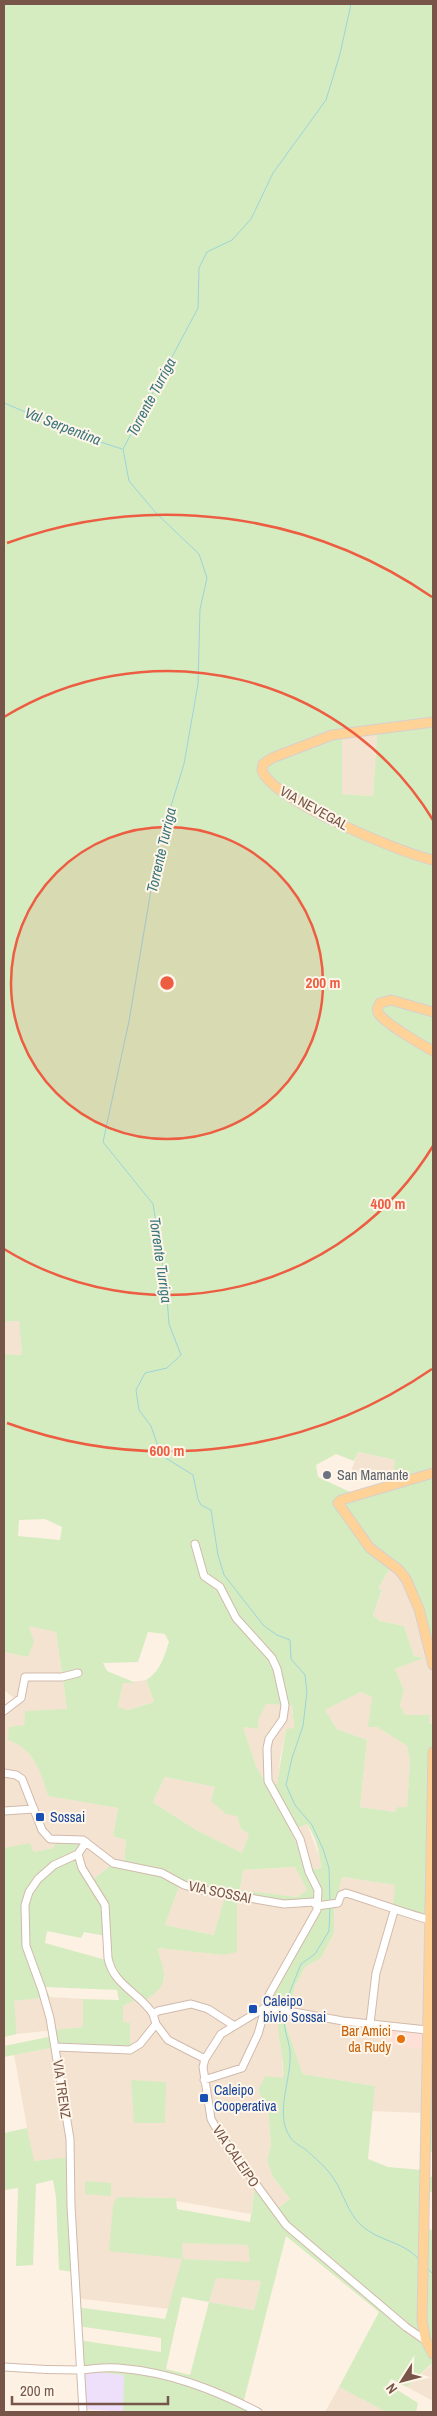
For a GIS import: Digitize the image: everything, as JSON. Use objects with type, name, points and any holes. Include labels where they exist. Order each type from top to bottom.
[{"type":"main road","name":"VIA NEVEGAL","points":[[433,722],[332,736],[272,758],[264,764],[262,770],[270,784],[304,805],[378,841],[433,860]]},
{"type":"main road","points":[[433,1012],[388,1000],[382,1001],[378,1008],[379,1013],[386,1020],[433,1051]]},
{"type":"main road","points":[[433,1473],[341,1500],[338,1504],[370,1548],[399,1570],[406,1579],[423,1621],[433,1665]]},
{"type":"main road","points":[[433,1752],[430,2015],[427,2030],[422,2321],[426,2341],[433,2354]]},
{"type":"street","points":[[195,1544],[204,1576],[220,1587],[236,1618],[272,1658],[276,1669],[285,1705],[283,1719],[269,1738],[267,1748],[268,1781],[300,1839],[310,1872],[317,1886],[320,1906],[264,2007],[258,2034],[242,2068],[204,2080]]},
{"type":"street","points":[[4,1711],[21,1698],[26,1677],[62,1677],[78,1673]]},
{"type":"street","points":[[4,1773],[16,1774],[22,1779],[43,1833],[50,1840],[86,1842]]},
{"type":"street","points":[[4,1811],[34,1809]]},
{"type":"street","name":"VIA SOSSAI","points":[[86,1842],[113,1863],[162,1873],[188,1887],[284,1904],[312,1902],[320,1906]]},
{"type":"street","name":"VIA TRENZ","points":[[82,2412],[71,2206],[70,2140],[62,2099],[56,2047],[42,1990],[26,1946],[25,1905],[32,1886],[42,1875],[60,1862],[78,1854],[86,1842]]},
{"type":"street","points":[[78,1854],[82,1868],[105,1905],[110,1966],[121,1983],[153,2014],[156,2024],[168,2040],[204,2058],[221,2034],[264,2007],[370,2024],[427,2030]]},
{"type":"street","points":[[320,1906],[335,1904],[339,1901],[341,1895],[346,1893],[386,1906],[394,1911],[430,1920]]},
{"type":"street","points":[[370,2024],[376,1972],[394,1911]]},
{"type":"street","points":[[153,2014],[158,2011],[192,2004],[208,2009],[233,2025]]},
{"type":"street","points":[[56,2047],[130,2050],[140,2044],[156,2024]]},
{"type":"street","name":"VIA CALEIPO","points":[[204,2058],[204,2080],[211,2119],[220,2135],[286,2225],[406,2327],[426,2341]]},
{"type":"street","points":[[4,2367],[79,2370],[116,2368],[182,2379],[205,2386],[258,2412]]},
{"type":"shaded area","points":[[377,733],[373,796],[342,794],[342,737]]},
{"type":"shaded area","points":[[19,1321],[22,1355],[4,1354],[4,1322]]},
{"type":"shaded area","points":[[358,1452],[395,1460],[392,1484],[350,1474]]},
{"type":"shaded area","points":[[390,1568],[409,1582],[433,1645],[433,1724],[429,1723],[429,1715],[405,1715],[400,1705],[404,1690],[395,1669],[423,1658],[414,1656],[404,1626],[380,1621],[373,1615],[382,1591],[378,1589]]},
{"type":"shaded area","points":[[29,1626],[53,1629],[56,1632],[67,1710],[26,1711],[21,1743],[42,1772],[49,1796],[118,1808],[113,1835],[126,1840],[124,1865],[115,1862],[92,1880],[53,1848],[34,1852],[30,1844],[4,1848],[4,1705],[15,1699],[4,1690],[4,1652],[28,1657]]},
{"type":"shaded area","points":[[146,1680],[154,1702],[128,1710],[118,1707],[123,1683]]},
{"type":"shaded area","points":[[361,1692],[372,1697],[377,1727],[407,1746],[410,1761],[407,1808],[395,1812],[360,1807],[367,1740],[337,1729],[325,1710]]},
{"type":"shaded area","points":[[265,1703],[292,1705],[294,1729],[286,1729],[280,1759],[278,1784],[265,1782],[256,1766],[243,1727],[258,1729],[258,1720]]},
{"type":"shaded area","points":[[165,1777],[215,1787],[237,1815],[241,1829],[249,1834],[242,1854],[196,1830],[153,1802]]},
{"type":"shaded area","points":[[307,1824],[320,1858],[321,1869],[306,1868],[291,1831]]},
{"type":"shaded area","points":[[296,1867],[307,1890],[297,1897],[240,1891],[243,1870]]},
{"type":"shaded area","points":[[342,1877],[395,1885],[427,1916],[424,2113],[372,2111],[375,2086],[303,2074],[286,2026],[295,1986],[305,1967],[321,1958],[334,1933],[334,1912]]},
{"type":"shaded area","points":[[181,1881],[226,1894],[215,1935],[165,1925]]},
{"type":"shaded area","points":[[237,1895],[316,1906],[280,2007],[283,2078],[258,2090],[268,2110],[271,2144],[267,2161],[273,2177],[290,2199],[274,2211],[255,2187],[251,2214],[176,2201],[176,2198],[136,2197],[182,2259],[182,2242],[248,2245],[251,2263],[183,2259],[169,2309],[75,2298],[71,2158],[33,2161],[14,2055],[56,2047],[132,2044],[129,2043],[130,2024],[123,2022],[123,2006],[165,1980],[158,1948],[223,1955]]},
{"type":"shaded area","points":[[50,1997],[83,1999],[83,2027],[17,2034],[13,2001]]},
{"type":"shaded area","points":[[389,2024],[425,2027],[424,2049],[389,2045]]},
{"type":"shaded area","points":[[216,2277],[261,2281],[254,2310],[209,2302]]},
{"type":"shaded area","points":[[432,2364],[433,2366],[433,2401],[407,2387]]},
{"type":"shaded area","points":[[79,2370],[125,2375],[123,2412],[86,2409]]},
{"type":"shaded area","points":[[339,2387],[386,2412],[325,2412]]},
{"type":"green space","points":[[4,4],[433,4],[433,1645],[409,1582],[390,1568],[378,1589],[382,1590],[373,1615],[380,1621],[404,1626],[414,1656],[424,1658],[395,1669],[404,1690],[400,1705],[405,1715],[430,1715],[429,1723],[433,1724],[433,2152],[422,2152],[427,1916],[393,1907],[395,1885],[342,1877],[334,1912],[334,1933],[321,1958],[305,1967],[295,1986],[286,2026],[303,2074],[375,2086],[368,2159],[388,2167],[422,2170],[421,2176],[433,2177],[433,2192],[420,2191],[419,2223],[433,2231],[433,2366],[431,2364],[407,2387],[391,2379],[388,2384],[418,2403],[416,2412],[386,2412],[339,2387],[379,2312],[286,2236],[243,2404],[258,2412],[123,2412],[124,2375],[79,2370],[77,2340],[161,2352],[161,2338],[77,2326],[76,2307],[165,2319],[182,2259],[109,2251],[113,2205],[117,2197],[176,2198],[177,2209],[250,2222],[255,2188],[274,2211],[290,2199],[273,2177],[267,2161],[271,2144],[268,2110],[258,2090],[265,2076],[283,2078],[283,2060],[278,2025],[280,2008],[266,2005],[316,1914],[312,1900],[297,1903],[237,1895],[237,1952],[223,1955],[158,1948],[164,1974],[164,1980],[159,1990],[143,2002],[139,1998],[123,2006],[123,2022],[130,2023],[130,2043],[133,2044],[129,2054],[56,2047],[4,2057],[4,2046],[53,2036],[53,2030],[83,2027],[83,1999],[119,2000],[117,1990],[45,1987],[50,1997],[14,2001],[17,2034],[4,2037],[4,1848],[30,1843],[34,1852],[53,1848],[56,1843],[87,1844],[79,1850],[83,1865],[92,1880],[115,1862],[124,1864],[126,1840],[113,1836],[118,1808],[48,1796],[43,1779],[30,1755],[24,1748],[8,1740],[9,1727],[24,1725],[25,1711],[67,1709],[56,1632],[29,1626],[34,1642],[28,1657],[4,1652],[4,1354],[22,1355],[19,1321],[4,1322]],"holes":[[[377,734],[373,796],[342,794],[342,737]],[[358,1452],[395,1460],[392,1484],[353,1496],[350,1492],[318,1477],[316,1465],[336,1454],[354,1461]],[[45,1519],[62,1527],[60,1540],[18,1536],[19,1520]],[[148,1632],[165,1634],[169,1642],[163,1659],[155,1673],[146,1680],[154,1702],[128,1710],[118,1707],[123,1683],[136,1683],[107,1671],[103,1663],[138,1662]],[[361,1692],[372,1697],[368,1727],[377,1727],[407,1746],[410,1761],[407,1807],[398,1807],[395,1812],[360,1807],[367,1740],[337,1729],[325,1710]],[[266,1704],[292,1705],[294,1728],[286,1729],[277,1784],[265,1782],[256,1766],[243,1727],[258,1729],[258,1720]],[[165,1777],[215,1787],[211,1801],[226,1814],[237,1816],[241,1829],[249,1834],[242,1853],[196,1830],[153,1802]],[[307,1824],[317,1845],[321,1869],[306,1868],[291,1831]],[[295,1867],[307,1890],[297,1897],[240,1890],[243,1870]],[[181,1881],[226,1893],[214,1935],[165,1925]],[[47,1931],[81,1938],[84,1932],[106,1936],[106,1960],[45,1943]],[[182,2243],[248,2245],[250,2262],[183,2259]],[[216,2278],[261,2281],[254,2310],[209,2302]],[[182,2297],[209,2302],[190,2375],[166,2369]]]},
{"type":"green space","points":[[131,2080],[166,2082],[165,2123],[134,2123]]},
{"type":"green space","points":[[27,2128],[34,2161],[71,2157],[74,2272],[59,2270],[56,2197],[53,2180],[36,2184],[33,2265],[16,2266],[18,2188],[4,2190],[4,2133]]},
{"type":"green space","points":[[85,2181],[111,2183],[111,2196],[85,2194]]},
{"type":"waterway","name":"Torrente Turriga","points":[[330,1902],[329,1868],[323,1849],[312,1825],[295,1805],[286,1785],[292,1758],[303,1726],[307,1692],[305,1675],[291,1659],[290,1640],[277,1635],[264,1626],[224,1575],[218,1555],[211,1510],[201,1505],[193,1475],[161,1455],[151,1426],[139,1410],[136,1390],[145,1373],[167,1368],[181,1355],[169,1324],[166,1285],[153,1204],[103,1142],[129,1021],[158,848],[184,764],[198,684],[200,609],[207,578],[199,554],[156,513],[129,481],[123,449],[198,308],[199,268],[207,252],[232,240],[251,219],[273,173],[326,100],[340,54],[351,4]]},
{"type":"waterway","name":"Val Serpentina","points":[[4,403],[85,437],[122,449]]},
{"type":"waterway","name":"Torrente Turriga","points":[[286,2008],[287,1999],[301,1964],[315,1954],[329,1931],[330,1906]]},
{"type":"waterway","name":"Torrente Turriga","points":[[285,2015],[284,2024],[290,2052],[283,2107],[285,2128],[290,2137],[331,2175],[349,2209],[361,2225],[375,2235],[405,2248],[419,2259]]},
{"type":"waterway","name":"Torrente Turriga","points":[[427,2268],[433,2274]]},
{"type":"place","name":"San Mamante","points":[[327,1475]]},
{"type":"place","name":"Sossai","points":[[40,1817]]},
{"type":"place","name":"Caleipo bivio Sossai","points":[[253,2009]]},
{"type":"place","name":"Bar Amici da Rudy","points":[[401,2039]]},
{"type":"place","name":"Caleipo Cooperativa","points":[[204,2098]]}]
